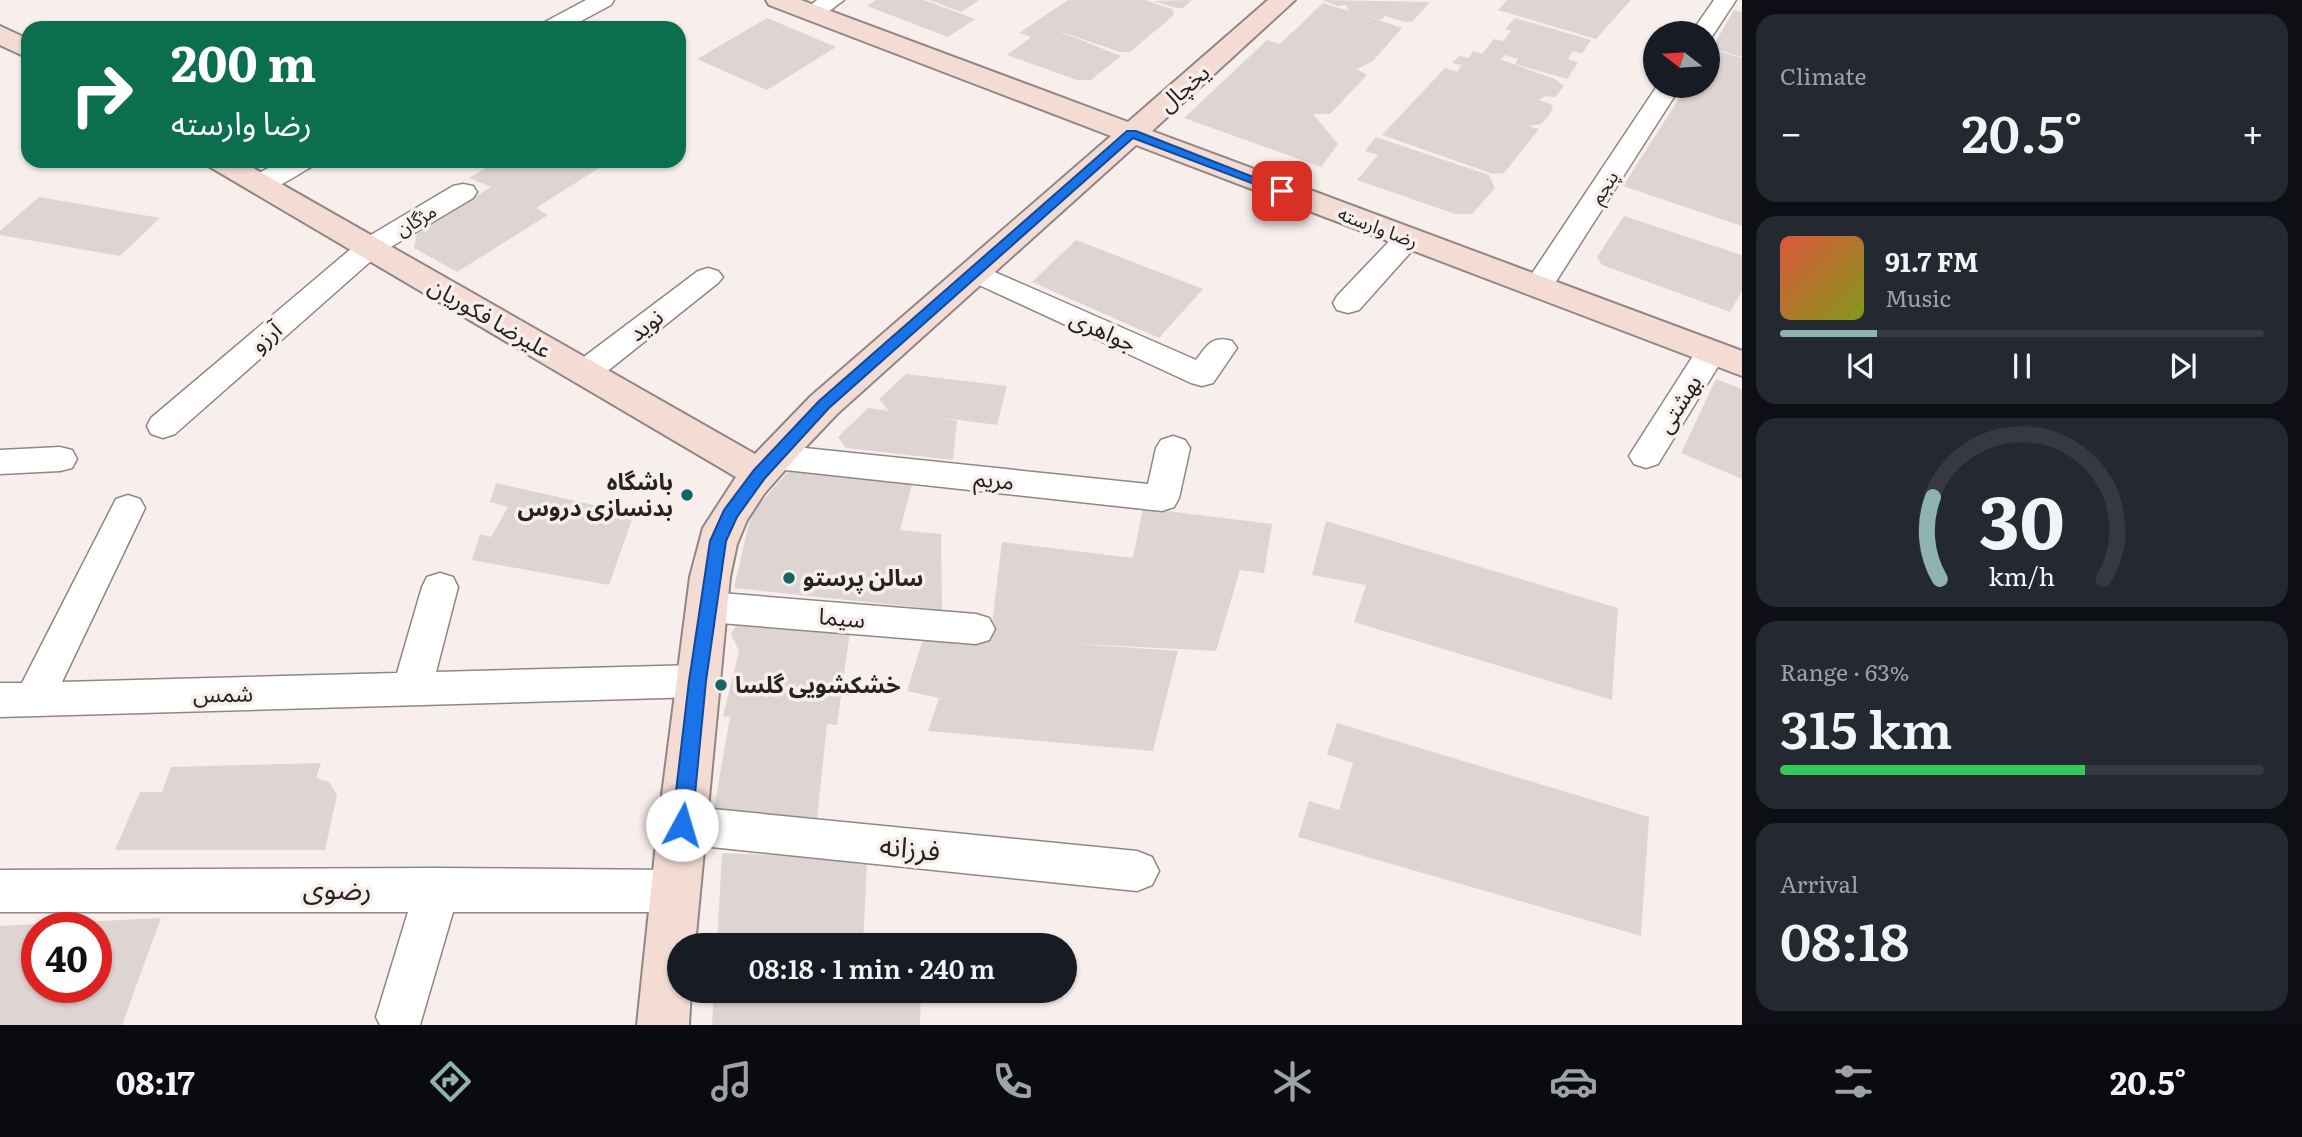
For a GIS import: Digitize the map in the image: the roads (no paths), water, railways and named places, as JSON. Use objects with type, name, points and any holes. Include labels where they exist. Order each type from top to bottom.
[{"type":"street","points":[[564,21],[603,0]]},
{"type":"street","name":"رضا وارسته","points":[[778,0],[822,6],[1132,134],[1742,364]]},
{"type":"street","name":"یخچال","points":[[663,1025],[674,891],[698,681],[718,541],[730,515],[768,466],[824,405],[1283,0]]},
{"type":"street","points":[[1711,21],[1725,0]]},
{"type":"street","points":[[0,33],[21,46]]},
{"type":"street","name":"پنجم","points":[[1538,287],[1661,98]]},
{"type":"street","name":"علیرضا فکوریان","points":[[232,168],[584,373],[768,466]]},
{"type":"street","points":[[259,184],[289,168]]},
{"type":"street","name":"مژگان","points":[[369,248],[463,192]]},
{"type":"street","points":[[1348,303],[1408,238]]},
{"type":"street","name":"آرزو","points":[[163,426],[369,248]]},
{"type":"street","name":"جواهری","points":[[974,272],[1202,375],[1221,348]]},
{"type":"street","name":"نوید","points":[[584,373],[708,277]]},
{"type":"street","name":"بهشتی","points":[[1646,457],[1711,352]]},
{"type":"street","name":"مریم","points":[[768,466],[1162,498],[1173,448]]},
{"type":"street","points":[[0,462],[60,459]]},
{"type":"street","name":"شمس","points":[[17,699],[128,508]]},
{"type":"street","points":[[412,689],[440,587]]},
{"type":"street","name":"سیما","points":[[708,607],[976,629]]},
{"type":"street","name":"شمس","points":[[17,699],[698,681]]},
{"type":"street","name":"فرزانه","points":[[682,825],[1138,872]]},
{"type":"street","points":[[400,1017],[437,889]]},
{"type":"street","name":"رضوی","points":[[0,891],[674,891]]},
{"type":"place","name":"باشگاه بدنسازی دروس","points":[[687,495]]},
{"type":"place","name":"سالن پرستو","points":[[789,578]]},
{"type":"place","name":"خشکشویی گلسا","points":[[721,685]]}]
